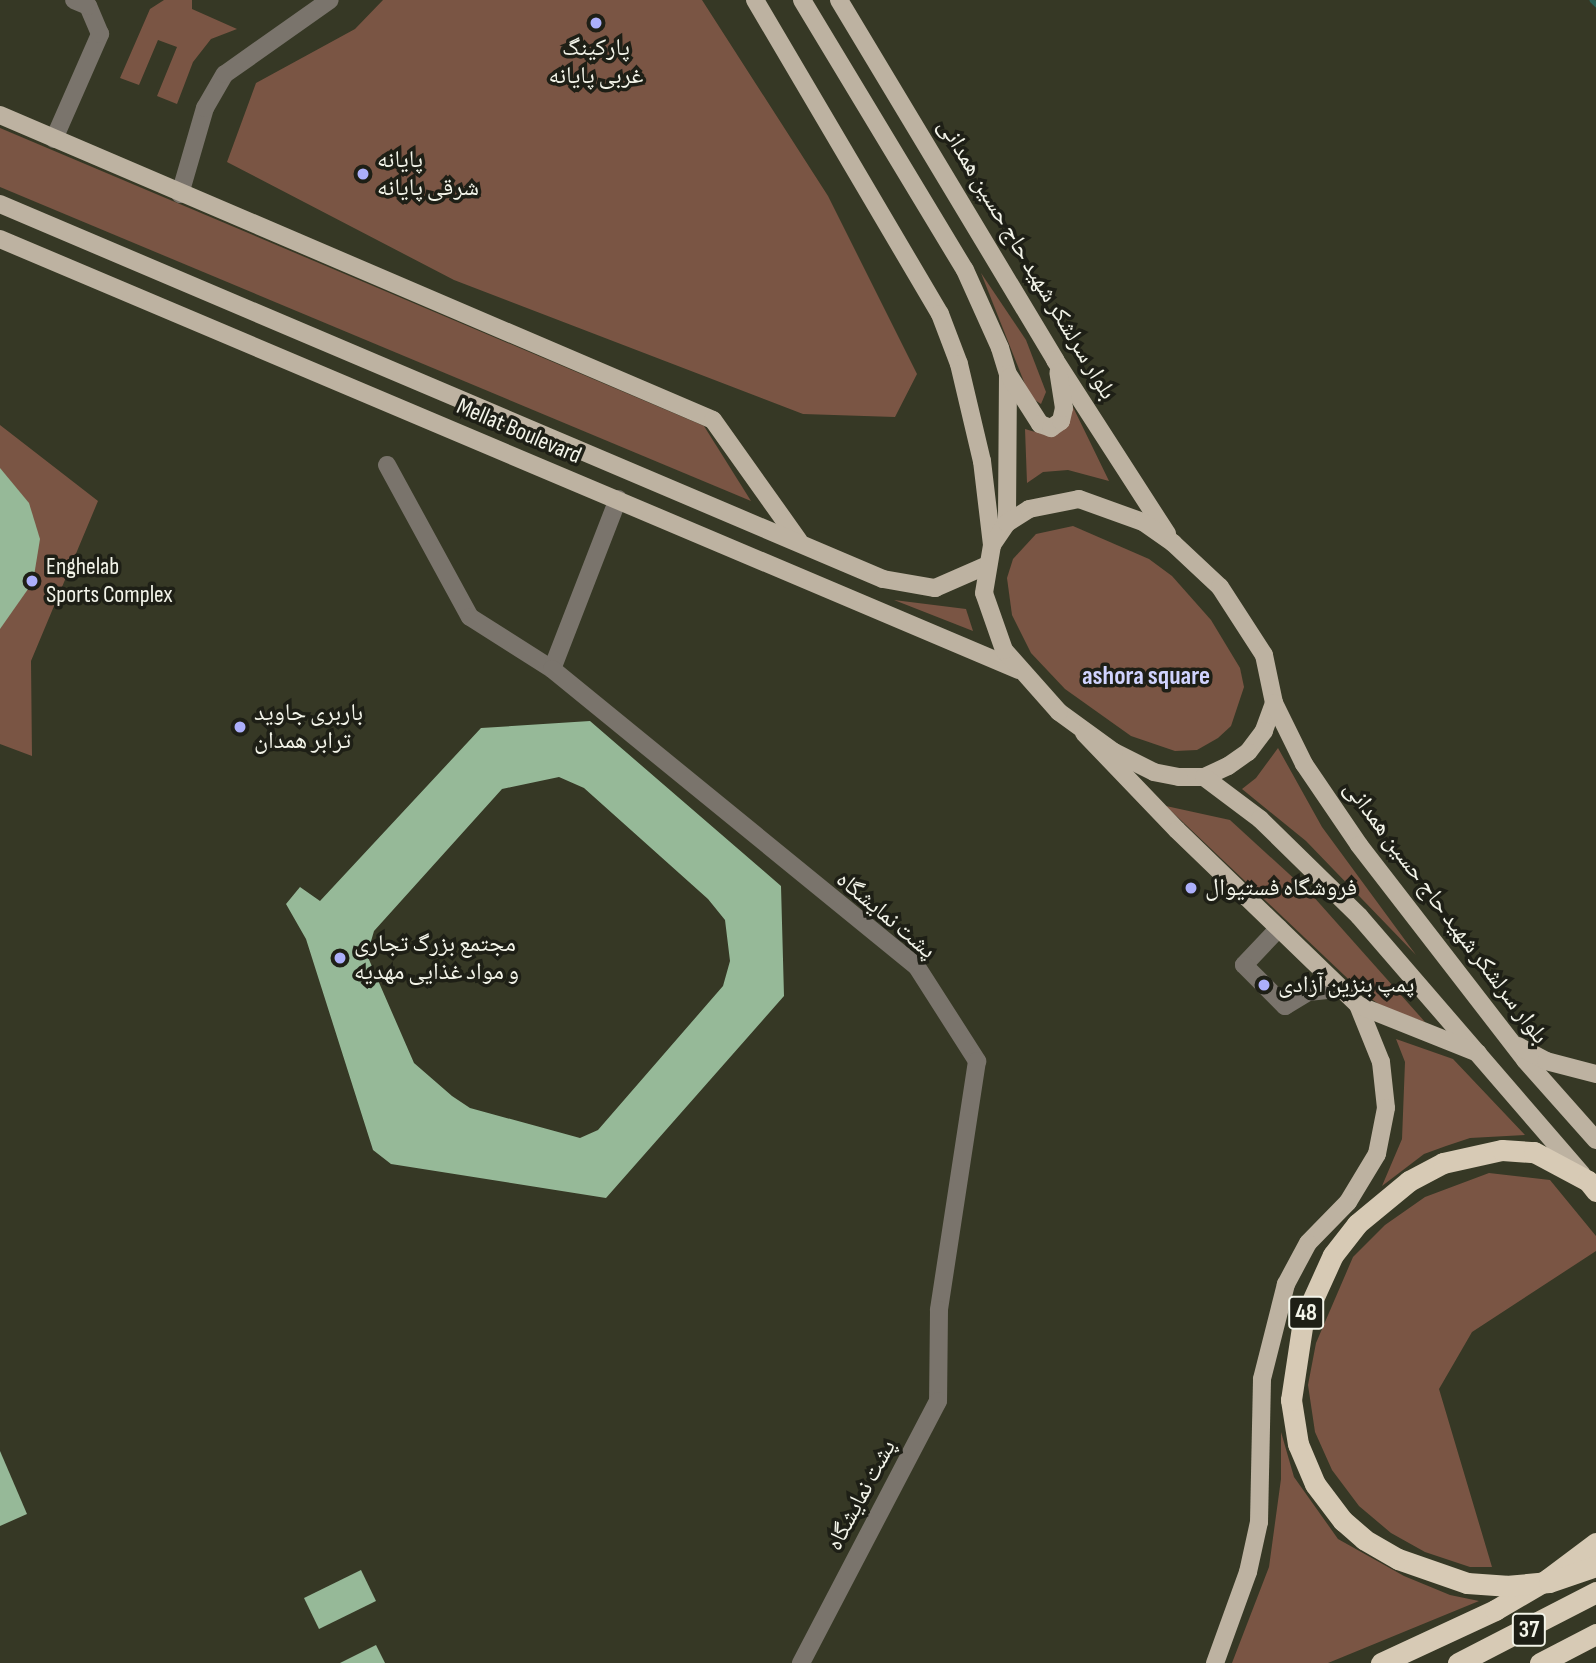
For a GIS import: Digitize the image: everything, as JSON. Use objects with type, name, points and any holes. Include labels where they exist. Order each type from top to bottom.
[{"type":"highway","name":"48","points":[[1592,1186],[1541,1153],[1525,1150],[1478,1154],[1419,1174],[1385,1198],[1341,1244],[1303,1321],[1291,1400],[1298,1444],[1315,1484],[1343,1521],[1364,1539],[1423,1570],[1467,1583],[1544,1583],[1596,1566]]},
{"type":"highway","points":[[1381,1663],[1495,1610],[1548,1579],[1596,1543]]},
{"type":"highway","name":"37","points":[[1458,1663],[1596,1592]]},
{"type":"highway","points":[[1540,1663],[1596,1634]]},
{"type":"main road","points":[[755,0],[940,314],[959,364],[982,461],[992,545]]},
{"type":"main road","points":[[802,0],[965,270],[1008,374],[1040,424],[1051,428],[1061,421],[1064,408],[1055,360]]},
{"type":"main road","name":"بلوار سرلشکر شهید حاج حسین همدانی","points":[[839,0],[1055,360],[1173,543],[1220,587],[1241,616],[1264,654],[1275,703],[1329,804],[1509,1040],[1596,1140]]},
{"type":"main road","points":[[0,115],[713,420],[799,541]]},
{"type":"main road","name":"Mellat Boulevard","points":[[0,204],[909,586],[935,588],[985,566]]},
{"type":"main road","name":"Mellat Boulevard","points":[[0,239],[1019,670]]},
{"type":"main road","points":[[1007,523],[1008,374]]},
{"type":"main road","points":[[618,499],[629,470]]},
{"type":"main road","points":[[1173,543],[1143,523],[1079,499],[1029,509],[1007,523],[992,545],[985,566],[984,593],[991,625],[1019,670],[1339,989],[1358,1005],[1479,1053]]},
{"type":"main road","points":[[1204,776],[1248,752],[1264,731],[1275,703]]},
{"type":"main road","points":[[1084,733],[1154,772],[1204,776],[1260,819],[1321,877],[1479,1053],[1592,1186]]},
{"type":"main road","points":[[1214,1663],[1248,1572],[1259,1522],[1262,1379],[1286,1284],[1308,1243],[1348,1202],[1377,1154],[1386,1108],[1381,1062],[1358,1005]]},
{"type":"main road","points":[[1509,1040],[1546,1061],[1596,1074]]},
{"type":"street","points":[[54,139],[100,34],[88,6],[74,0]]},
{"type":"street","points":[[180,194],[205,108],[225,74],[330,0]]},
{"type":"street","name":"پشت نمایشگاه","points":[[387,465],[470,617],[552,669],[917,967],[977,1061],[939,1310],[938,1401],[801,1663]]},
{"type":"street","points":[[552,669],[618,499]]},
{"type":"street","points":[[1279,928],[1244,965],[1285,1006],[1308,992],[1339,989]]},
{"type":"shaded area","points":[[164,0],[192,0],[192,9],[237,29],[211,39],[193,62],[177,104],[157,96],[177,47],[158,40],[139,85],[120,78],[150,9]]},
{"type":"shaded area","points":[[383,0],[702,0],[828,196],[917,374],[895,417],[803,414],[454,280],[227,162],[256,83],[355,29]]},
{"type":"shaded area","points":[[0,128],[704,426],[751,501],[0,187]]},
{"type":"shaded area","points":[[981,273],[1026,340],[1046,392],[1041,404],[1030,397]]},
{"type":"shaded area","points":[[1073,407],[1109,481],[1068,470],[1043,472],[1027,483],[1025,429],[1049,436],[1058,431]]},
{"type":"shaded area","name":"Enghelab Sports Complex","points":[[0,425],[98,501],[31,661],[32,756],[0,744]]},
{"type":"shaded area","points":[[1073,526],[1149,559],[1172,576],[1211,620],[1240,668],[1244,687],[1231,726],[1218,738],[1197,750],[1175,751],[1131,736],[1065,689],[1031,653],[1012,615],[1007,578],[1013,559],[1036,534]]},
{"type":"shaded area","points":[[894,600],[966,609],[973,631]]},
{"type":"shaded area","points":[[1278,748],[1322,827],[1416,955],[1306,841],[1242,789],[1256,778]]},
{"type":"shaded area","points":[[1166,806],[1230,820],[1312,895],[1425,1022],[1383,1007],[1364,994]]},
{"type":"shaded area","points":[[1396,1039],[1453,1059],[1525,1135],[1470,1138],[1446,1146],[1424,1154],[1382,1186],[1402,1139],[1405,1062]]},
{"type":"shaded area","points":[[1489,1173],[1550,1180],[1596,1236],[1596,1251],[1472,1332],[1439,1389],[1492,1567],[1470,1567],[1425,1552],[1391,1533],[1359,1506],[1332,1470],[1315,1432],[1308,1385],[1316,1343],[1353,1257],[1385,1225],[1425,1197]]},
{"type":"shaded area","points":[[1281,1432],[1294,1477],[1338,1539],[1404,1576],[1450,1595],[1479,1601],[1328,1663],[1232,1663],[1269,1567],[1281,1479]]},
{"type":"building","points":[[0,468],[29,503],[40,539],[33,582],[0,629]]},
{"type":"building","name":"مجتمع بزرگ تجاری و مواد غذایی مهدیه","points":[[590,721],[781,886],[784,996],[606,1198],[391,1164],[373,1150],[306,939],[286,904],[300,887],[320,901],[481,728]],"holes":[[[559,777],[584,788],[708,899],[725,920],[730,961],[723,986],[598,1130],[580,1138],[470,1108],[452,1096],[414,1063],[367,955],[374,931],[502,789]]]},
{"type":"building","points":[[0,1451],[27,1514],[0,1526]]},
{"type":"building","points":[[361,1570],[376,1601],[319,1629],[304,1598]]},
{"type":"building","points":[[376,1645],[385,1663],[340,1663]]},
{"type":"waterway","points":[[1592,0],[1596,4]]},
{"type":"place","name":"پارکینگ غربی پایانه","points":[[596,23]]},
{"type":"place","name":"پایانه شرقی پایانه","points":[[363,174]]},
{"type":"place","name":"Enghelab Sports Complex","points":[[32,581]]},
{"type":"place","name":"باربری جاوید ترابر همدان","points":[[240,727]]},
{"type":"place","name":"فروشگاه فستیوال","points":[[1191,888]]},
{"type":"place","name":"مجتمع بزرگ تجاری و مواد غذایی مهدیه","points":[[340,958]]},
{"type":"place","name":"پمپ بنزین آزادی","points":[[1264,985]]},
{"type":"district","name":"ashora square","points":[[1146,677]]}]
